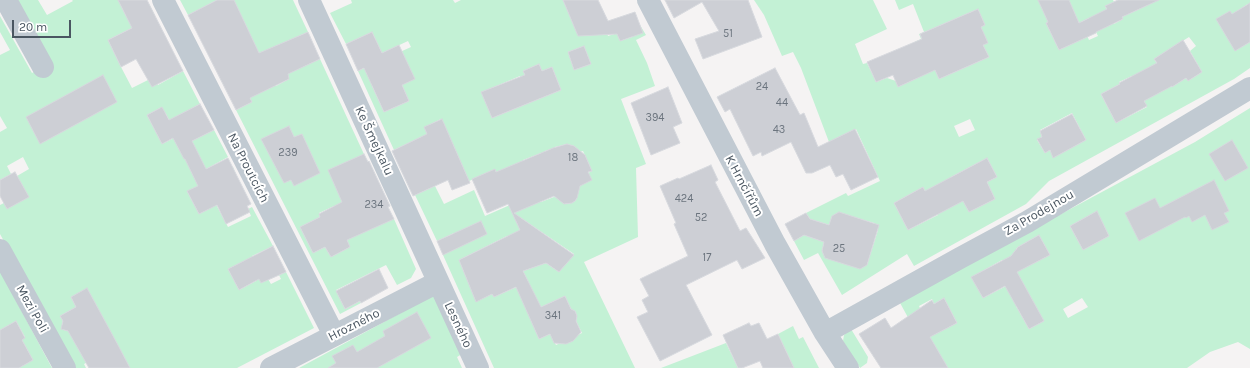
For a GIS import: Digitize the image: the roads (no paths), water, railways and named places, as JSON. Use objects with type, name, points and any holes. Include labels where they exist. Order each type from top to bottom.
[{"type":"street","points":[[6,0],[43,67]]},
{"type":"street","name":"Na Proutcích","points":[[163,0],[334,335]]},
{"type":"street","name":"Ke Šmejkalu","points":[[309,0],[438,282]]},
{"type":"street","name":"K Hrnčířům","points":[[648,0],[775,244],[825,333],[848,368]]},
{"type":"street","name":"Za Prodejnou","points":[[825,333],[1027,222],[1250,88]]},
{"type":"street","name":"Mezi Poli","points":[[0,250],[65,368]]},
{"type":"street","name":"Hrozného","points":[[271,368],[438,282]]},
{"type":"street","name":"Lesného","points":[[438,282],[478,368]]}]
